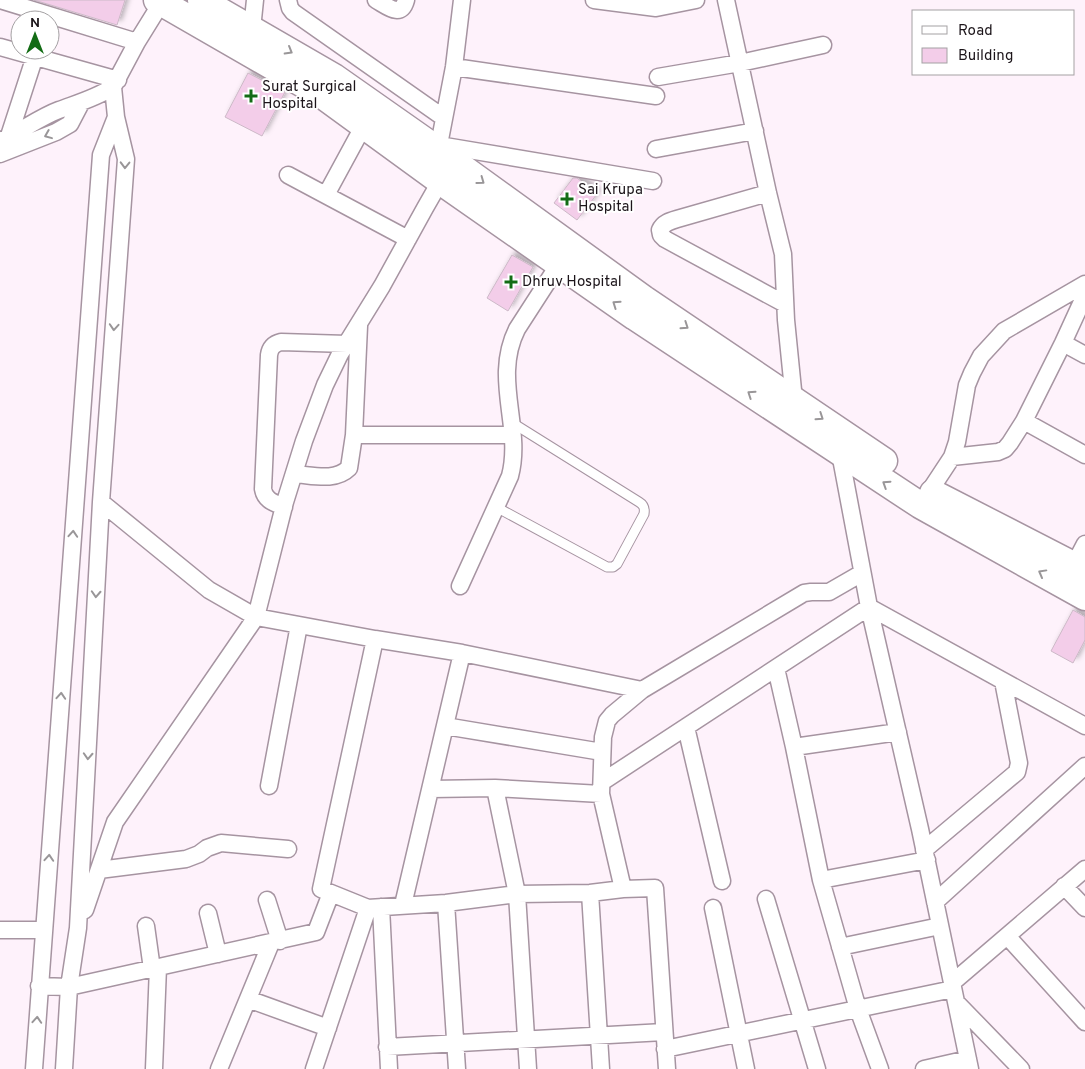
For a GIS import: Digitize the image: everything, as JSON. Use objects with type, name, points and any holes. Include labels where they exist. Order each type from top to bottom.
[{"type":"main road","points":[[201,0],[334,78],[443,159],[644,299],[794,400],[924,498],[1081,560]]},
{"type":"main road","points":[[161,1],[322,95],[364,126],[443,159],[559,264],[644,323],[840,453],[924,498],[1085,597]]},
{"type":"street","points":[[0,0],[137,42]]},
{"type":"street","points":[[252,30],[255,0]]},
{"type":"street","points":[[288,0],[293,12],[444,118]]},
{"type":"street","points":[[376,0],[396,10],[403,8],[406,0]]},
{"type":"street","points":[[78,928],[115,822],[256,617],[284,506],[304,441],[325,385],[346,344],[359,325],[408,239],[443,159],[444,118],[454,66],[462,0]]},
{"type":"street","points":[[594,0],[656,8],[696,0]]},
{"type":"street","points":[[726,0],[783,254],[786,320],[794,400]]},
{"type":"street","points":[[5,138],[58,110],[81,103],[107,91],[115,83],[161,1]]},
{"type":"street","points":[[658,77],[740,63],[823,45]]},
{"type":"street","points":[[5,138],[34,60]]},
{"type":"street","points":[[47,60],[115,83]]},
{"type":"street","points":[[454,66],[656,96]]},
{"type":"street","points":[[68,1069],[69,987],[78,928],[101,502],[126,159],[116,117],[115,83]]},
{"type":"street","points":[[0,154],[56,132],[70,124],[81,103]]},
{"type":"street","points":[[34,1069],[101,155],[116,117]]},
{"type":"street","points":[[326,195],[364,126]]},
{"type":"street","points":[[656,149],[755,131]]},
{"type":"street","points":[[443,159],[653,181]]},
{"type":"street","points":[[288,175],[408,239]]},
{"type":"street","points":[[768,193],[667,222],[660,230],[661,235],[665,239],[785,304]]},
{"type":"street","points":[[460,586],[510,476],[513,453],[506,368],[511,340],[516,329],[559,264]]},
{"type":"street","points":[[924,498],[952,457],[958,442],[967,385],[981,356],[1004,331],[1085,284]]},
{"type":"street","points":[[952,457],[998,452],[1010,444],[1024,421],[1085,294]]},
{"type":"street","points":[[294,474],[331,477],[345,472],[349,468],[354,435],[359,325]]},
{"type":"street","points":[[284,506],[270,501],[264,494],[263,489],[270,348],[281,342],[346,344]]},
{"type":"street","points":[[1063,343],[1085,355]]},
{"type":"street","points":[[1024,421],[1085,455]]},
{"type":"street","points":[[354,435],[512,428]]},
{"type":"street","points":[[840,453],[869,607],[925,855],[969,1064],[924,1069]]},
{"type":"street","points":[[101,502],[209,590],[256,617],[462,653],[642,690]]},
{"type":"street","points":[[623,889],[602,788],[603,737],[607,721],[642,690],[804,593],[829,592],[862,573]]},
{"type":"street","points":[[430,789],[602,788],[686,727],[869,607]]},
{"type":"street","points":[[869,607],[1085,726]]},
{"type":"street","points":[[269,786],[299,625]]},
{"type":"street","points":[[374,639],[321,889],[374,907],[446,903],[517,894],[590,893],[655,888],[667,1069]]},
{"type":"street","points":[[403,906],[462,653]]},
{"type":"street","points":[[776,668],[821,880],[858,1009],[880,1069]]},
{"type":"street","points":[[821,880],[925,855],[1017,772],[1018,763],[1003,681]]},
{"type":"street","points":[[445,726],[602,752]]},
{"type":"street","points":[[686,727],[722,881]]},
{"type":"street","points":[[794,747],[898,732]]},
{"type":"street","points":[[935,902],[1085,766]]},
{"type":"street","points":[[495,788],[517,894],[528,1069]]},
{"type":"street","points":[[99,870],[186,859],[221,843],[288,849]]},
{"type":"street","points":[[665,1049],[954,991],[1007,936],[1085,869]]},
{"type":"street","points":[[1064,886],[1085,908]]},
{"type":"street","points":[[39,986],[69,987],[316,932],[331,893]]},
{"type":"street","points":[[590,893],[601,1069]]},
{"type":"street","points":[[766,899],[816,1069]]},
{"type":"street","points":[[219,1069],[248,999],[276,942],[267,900]]},
{"type":"street","points":[[446,903],[457,1069]]},
{"type":"street","points":[[315,1068],[328,1028],[374,907]]},
{"type":"street","points":[[374,907],[388,1048],[388,1069]]},
{"type":"street","points":[[714,908],[746,1069]]},
{"type":"street","points":[[208,913],[218,954]]},
{"type":"street","points":[[146,926],[155,968],[154,1069]]},
{"type":"street","points":[[840,947],[940,926]]},
{"type":"street","points":[[0,930],[43,930]]},
{"type":"street","points":[[1007,936],[1085,1022]]},
{"type":"street","points":[[954,991],[1021,1069]]},
{"type":"street","points":[[248,999],[328,1028]]},
{"type":"street","points":[[388,1048],[664,1032]]},
{"type":"lane","points":[[496,507],[607,567],[613,567],[617,564],[644,514],[645,509],[640,502],[512,428]]},
{"type":"building","points":[[34,0],[125,0],[117,25]]},
{"type":"building","points":[[248,73],[285,92],[262,136],[225,117]]},
{"type":"building","points":[[573,178],[577,178],[597,194],[577,220],[554,203]]},
{"type":"building","points":[[512,255],[533,267],[508,311],[487,298]]},
{"type":"building","points":[[1073,610],[1085,617],[1085,640],[1073,663],[1051,651]]},
{"type":"place","name":"Surat Surgical Hospital","points":[[251,96]]},
{"type":"place","name":"Sai Krupa Hospital","points":[[567,199]]},
{"type":"place","name":"Dhruv Hospital","points":[[511,282]]}]
